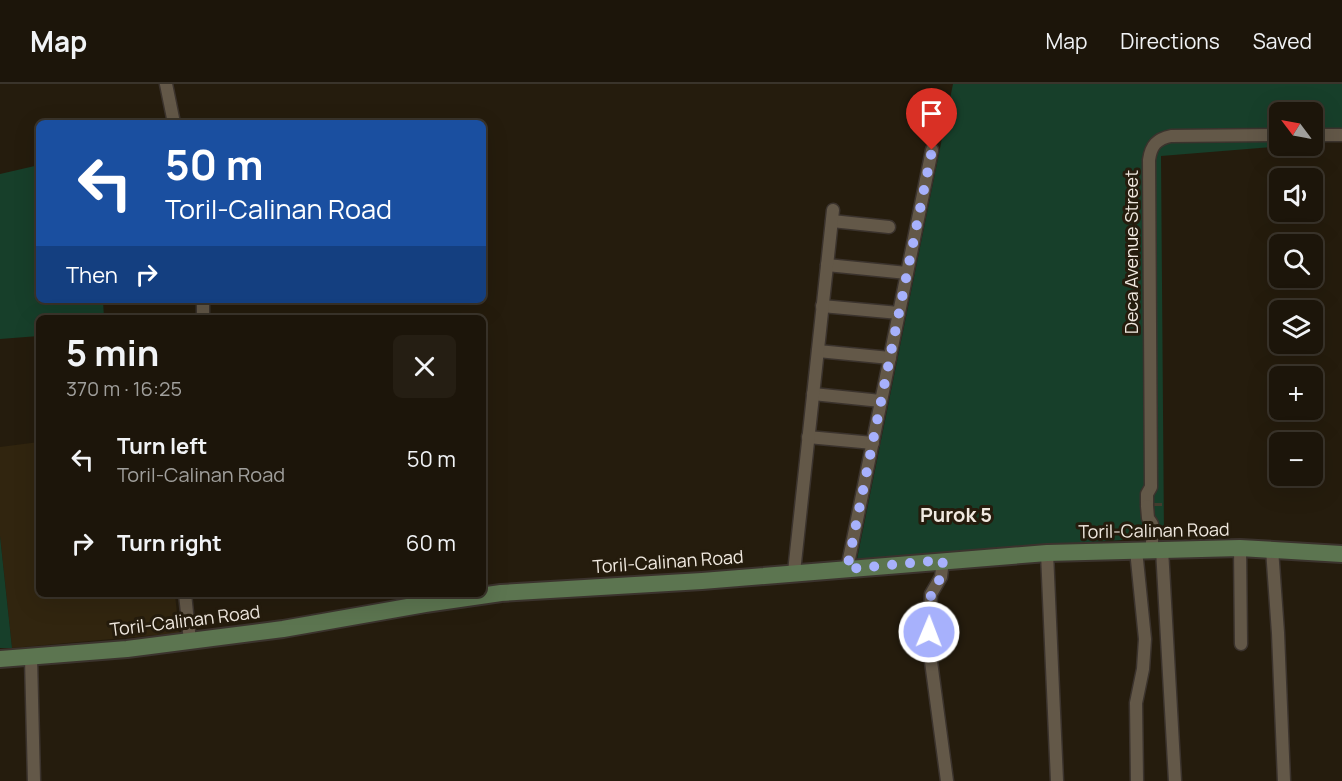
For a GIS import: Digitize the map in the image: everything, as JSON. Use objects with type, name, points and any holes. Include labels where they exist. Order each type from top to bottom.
[{"type":"main road","name":"Toril-Calinan Road","points":[[486,596],[702,581],[1047,553],[1240,548],[1342,554]]},
{"type":"main road","name":"Toril-Calinan Road","points":[[0,659],[31,658],[284,629],[378,611],[476,597]]},
{"type":"street","points":[[166,84],[173,120]]},
{"type":"street","name":"Deca Avenue Street","points":[[1150,550],[1152,524],[1156,518],[1152,505],[1156,493],[1151,487],[1149,160],[1152,147],[1160,139],[1171,136],[1269,135]]},
{"type":"street","points":[[1323,135],[1342,135]]},
{"type":"street","points":[[847,569],[932,150]]},
{"type":"street","points":[[794,572],[832,215],[889,227]]},
{"type":"street","points":[[827,265],[907,273]]},
{"type":"street","points":[[822,306],[899,313]]},
{"type":"street","points":[[818,351],[890,358]]},
{"type":"street","points":[[813,394],[881,400]]},
{"type":"street","points":[[808,436],[873,443]]},
{"type":"street","points":[[1240,548],[1241,644]]},
{"type":"street","points":[[1272,549],[1284,781]]},
{"type":"street","points":[[1137,781],[1136,703],[1143,669],[1150,550]]},
{"type":"street","points":[[1150,550],[1175,781]]},
{"type":"street","points":[[1047,553],[1056,781]]},
{"type":"street","points":[[943,560],[941,577],[931,594],[929,632],[947,781]]},
{"type":"street","points":[[186,597],[190,640]]},
{"type":"street","points":[[31,658],[34,781]]},
{"type":"shaded area","points":[[36,442],[36,597],[175,597],[179,633],[12,648],[0,536],[0,447]]},
{"type":"green space","points":[[953,84],[1342,84],[1342,141],[1323,142],[1323,102],[1269,102],[1269,147],[1161,156],[1164,537],[857,559]]},
{"type":"green space","points":[[36,166],[36,303],[103,303],[104,315],[36,315],[36,336],[0,339],[0,174]]},
{"type":"green space","points":[[0,536],[12,648],[0,648]]},
{"type":"district","name":"Purok 5","points":[[956,515]]},
{"type":"route","points":[[929,632],[931,594],[941,577],[943,560],[847,569],[932,150]]}]
